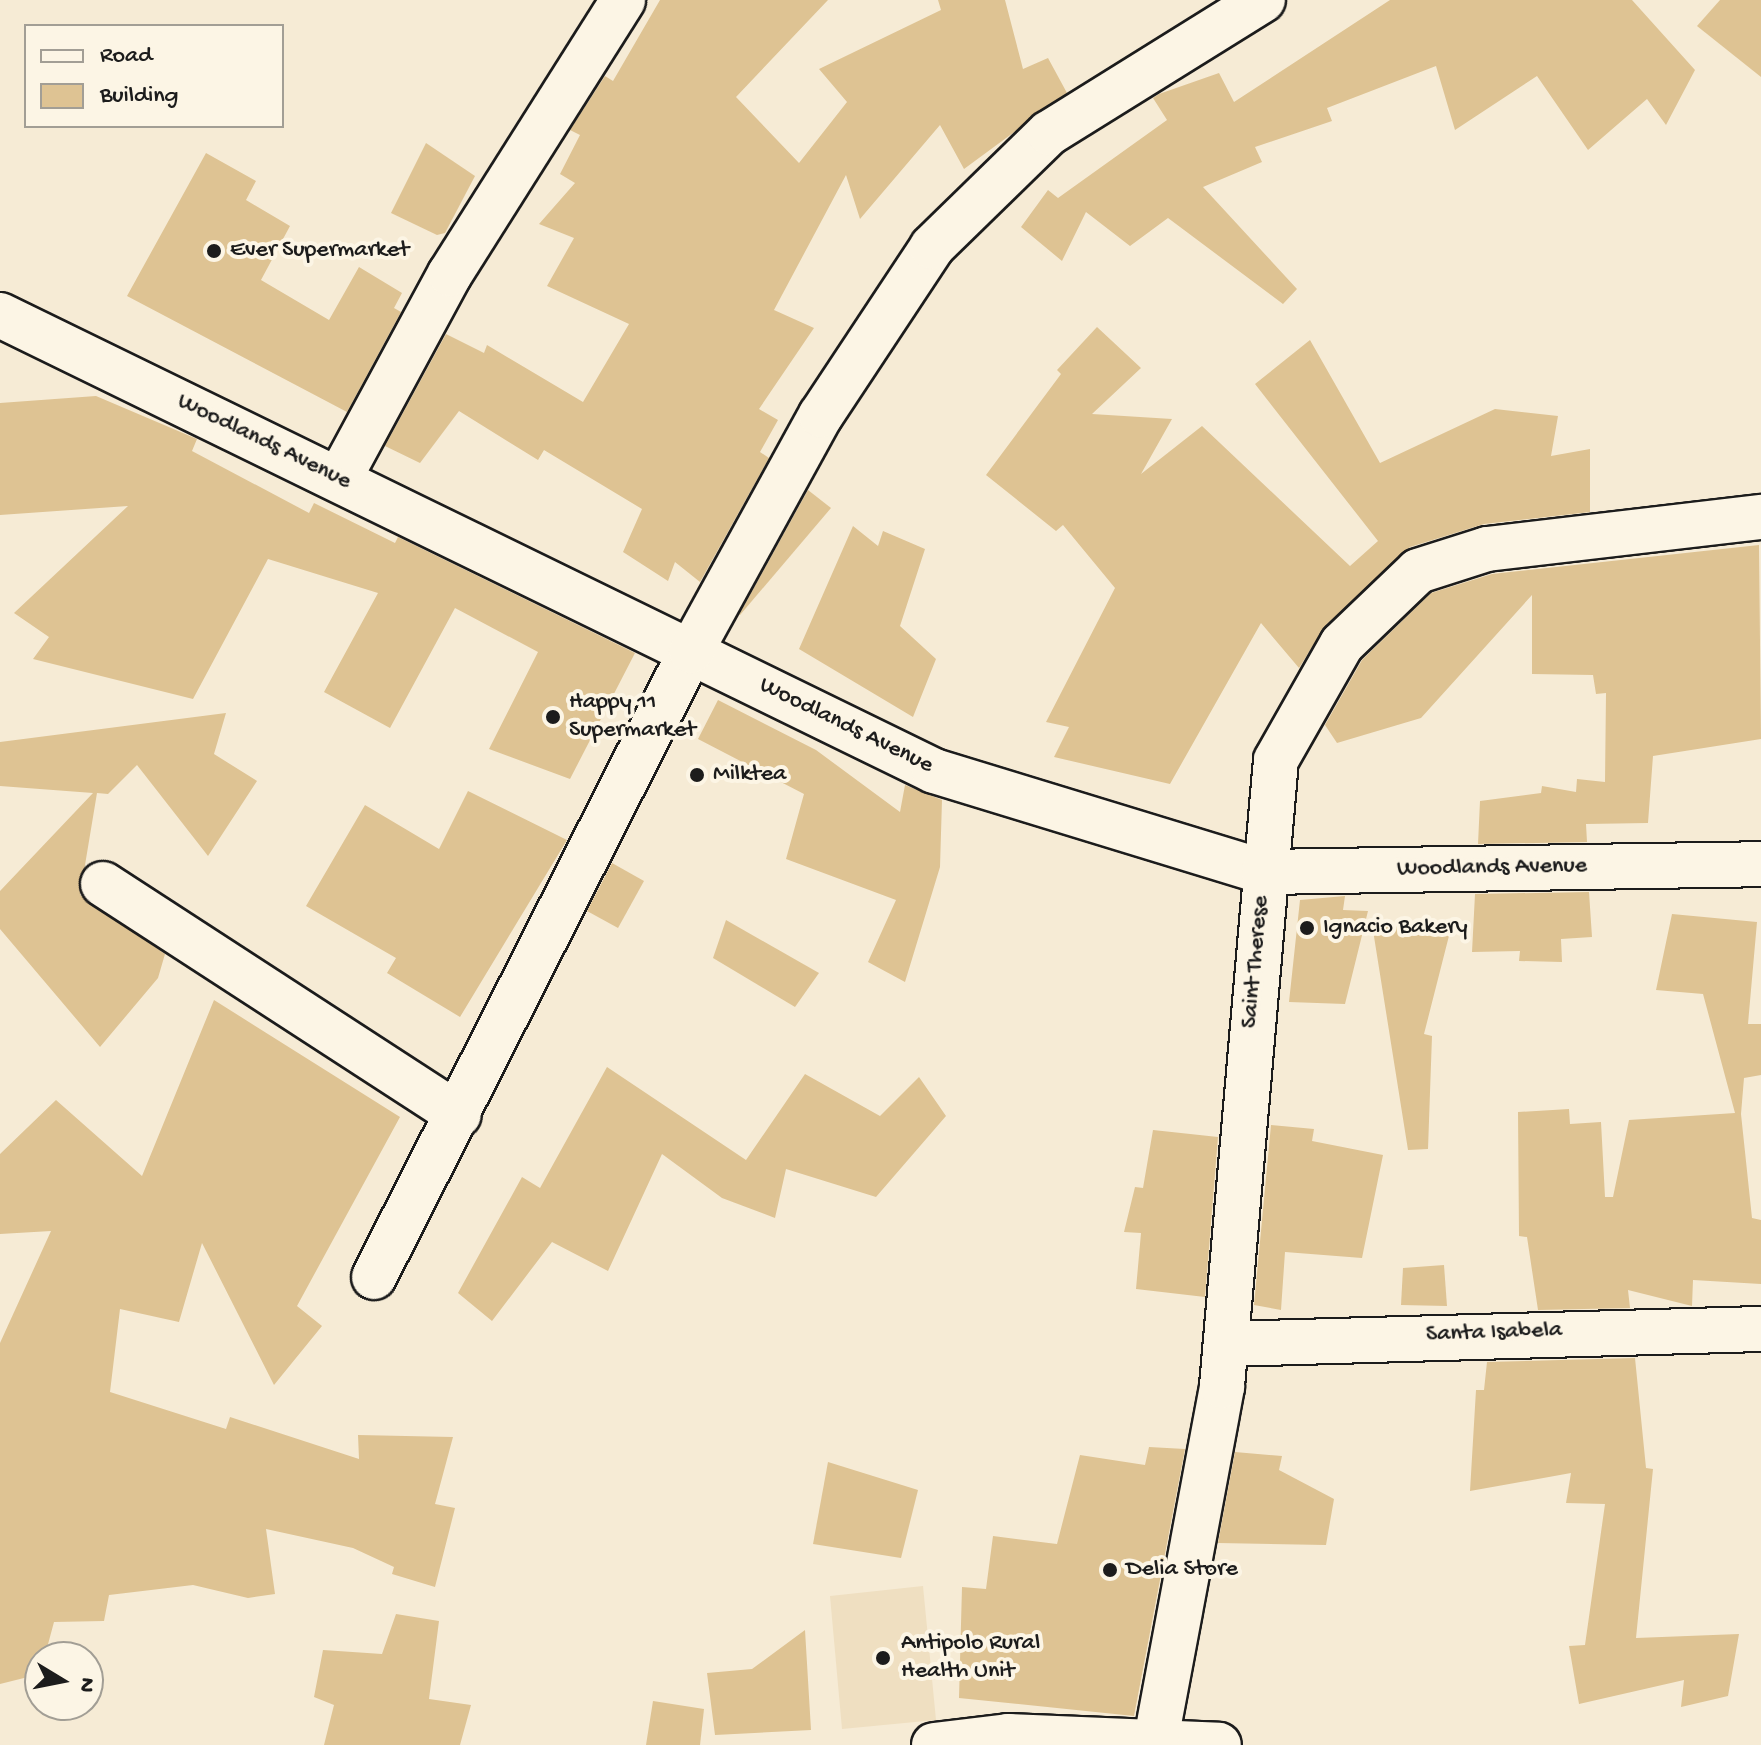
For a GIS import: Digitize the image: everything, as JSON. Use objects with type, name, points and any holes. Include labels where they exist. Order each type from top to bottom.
[{"type":"street","points":[[339,479],[450,274],[623,0]]},
{"type":"street","points":[[374,1277],[459,1115],[691,651],[821,415],[932,247],[1049,133],[1263,0]]},
{"type":"street","name":"Woodlands Avenue","points":[[0,315],[934,771],[1264,872],[1761,864]]},
{"type":"street","name":"Saint Therese","points":[[1155,1743],[1227,1344],[1264,872],[1276,760],[1342,644],[1418,571],[1487,549],[1761,517]]},
{"type":"street","points":[[103,884],[459,1115]]},
{"type":"street","name":"Santa Isabela","points":[[1227,1344],[1761,1329]]},
{"type":"street","points":[[934,1745],[1008,1736],[1219,1745]]},
{"type":"shaded area","name":"Antipolo Rural Health Unit","points":[[923,1586],[936,1720],[842,1729],[830,1596]]},
{"type":"building","points":[[660,0],[828,0],[736,97],[799,163],[847,102],[819,69],[941,10],[938,0],[1005,0],[1023,69],[1048,58],[1067,93],[964,169],[940,125],[860,219],[846,175],[774,310],[814,328],[759,409],[778,420],[760,452],[769,458],[700,582],[675,562],[668,581],[623,552],[642,509],[544,450],[538,460],[459,411],[420,463],[385,446],[446,334],[484,353],[487,345],[583,402],[629,324],[547,286],[574,238],[539,224],[575,183],[560,174],[580,135],[570,130],[605,76],[613,81]]},
{"type":"building","points":[[1390,0],[1632,0],[1695,70],[1666,125],[1647,99],[1588,150],[1537,76],[1455,130],[1436,66],[1327,108],[1332,121],[1255,147],[1262,162],[1203,187],[1297,289],[1283,304],[1168,218],[1130,246],[1086,212],[1062,261],[1021,227],[1048,190],[1058,198],[1167,120],[1153,98],[1159,94],[1219,73],[1234,102]]},
{"type":"building","points":[[1720,0],[1761,0],[1761,77],[1697,26]]},
{"type":"building","points":[[426,143],[475,176],[445,233],[437,235],[391,213]]},
{"type":"building","points":[[206,153],[256,181],[246,200],[290,226],[261,280],[329,320],[359,267],[402,293],[394,308],[401,312],[347,412],[127,296]]},
{"type":"building","points":[[1097,327],[1141,368],[1092,414],[1172,419],[1141,474],[1202,426],[1350,566],[1378,541],[1255,384],[1310,340],[1380,463],[1495,409],[1558,416],[1551,456],[1590,449],[1590,512],[1484,524],[1410,547],[1325,626],[1299,668],[1261,623],[1170,784],[1054,757],[1069,727],[1046,722],[1115,588],[1063,525],[1056,531],[986,475],[1061,374],[1057,370]]},
{"type":"building","points":[[96,396],[197,439],[192,451],[309,513],[314,503],[395,543],[398,537],[635,653],[570,779],[489,749],[538,652],[455,608],[390,728],[324,692],[378,593],[268,559],[193,699],[33,659],[49,637],[14,613],[128,506],[0,515],[0,403]]},
{"type":"building","points":[[808,490],[831,508],[739,615]]},
{"type":"building","points":[[853,526],[878,546],[883,531],[925,549],[900,626],[936,659],[913,717],[799,649]]},
{"type":"building","points":[[1759,545],[1761,739],[1653,756],[1648,823],[1586,824],[1587,842],[1478,844],[1480,801],[1541,793],[1542,786],[1576,792],[1577,779],[1605,782],[1606,693],[1596,694],[1593,675],[1532,674],[1532,595],[1421,718],[1337,743],[1325,725],[1362,660],[1431,593],[1492,574]]},
{"type":"building","points":[[718,700],[816,750],[900,812],[905,785],[942,800],[940,867],[905,982],[868,962],[896,900],[786,859],[804,794],[698,739]]},
{"type":"building","points":[[226,713],[214,754],[257,781],[208,856],[137,765],[108,794],[97,793],[80,895],[165,954],[158,978],[100,1047],[0,929],[0,891],[93,793],[0,786],[0,742]]},
{"type":"building","points":[[468,791],[567,840],[460,1017],[387,973],[396,958],[306,906],[365,805],[439,849]]},
{"type":"building","points":[[612,863],[644,881],[618,928],[587,911]]},
{"type":"building","points":[[1589,892],[1592,937],[1561,939],[1562,962],[1519,961],[1520,951],[1472,952],[1475,894]]},
{"type":"building","points":[[1345,896],[1343,910],[1368,911],[1345,1004],[1289,1002],[1300,900]]},
{"type":"building","points":[[1672,914],[1757,922],[1748,1024],[1761,1024],[1761,1075],[1744,1078],[1741,1114],[1752,1218],[1761,1220],[1761,1284],[1693,1280],[1692,1306],[1628,1290],[1630,1308],[1538,1310],[1527,1237],[1519,1236],[1518,1112],[1569,1109],[1570,1124],[1601,1122],[1605,1197],[1613,1197],[1629,1120],[1735,1113],[1703,994],[1656,990]]},
{"type":"building","points":[[726,920],[819,973],[795,1007],[713,958]]},
{"type":"building","points":[[1372,924],[1452,924],[1424,1034],[1432,1036],[1428,1149],[1408,1150]]},
{"type":"building","points":[[214,1000],[400,1117],[297,1306],[322,1326],[274,1385],[202,1243],[179,1322],[120,1309],[110,1392],[226,1429],[230,1417],[359,1459],[358,1435],[453,1437],[435,1504],[455,1508],[435,1587],[392,1574],[394,1567],[353,1548],[266,1529],[275,1594],[248,1598],[193,1585],[109,1595],[104,1621],[54,1622],[49,1641],[24,1641],[24,1678],[0,1684],[0,1343],[51,1231],[0,1234],[0,1154],[56,1100],[142,1176]]},
{"type":"building","points":[[607,1067],[746,1160],[805,1074],[880,1116],[919,1077],[946,1116],[876,1197],[786,1169],[775,1218],[722,1198],[662,1154],[608,1271],[552,1242],[492,1321],[458,1293],[522,1177],[540,1188]]},
{"type":"building","points":[[1271,1125],[1314,1129],[1312,1141],[1383,1155],[1362,1258],[1285,1252],[1281,1310],[1254,1305]]},
{"type":"building","points":[[1153,1130],[1218,1137],[1205,1297],[1136,1289],[1141,1233],[1124,1232],[1135,1187],[1143,1188]]},
{"type":"building","points":[[1444,1265],[1447,1306],[1401,1305],[1403,1268]]},
{"type":"building","points":[[1635,1358],[1646,1468],[1653,1469],[1636,1638],[1739,1634],[1728,1696],[1681,1707],[1684,1680],[1579,1704],[1569,1646],[1585,1645],[1605,1504],[1566,1503],[1571,1473],[1470,1491],[1476,1390],[1484,1390],[1487,1362]]},
{"type":"building","points":[[1149,1447],[1185,1449],[1134,1716],[959,1698],[962,1587],[986,1589],[993,1536],[1057,1544],[1080,1455],[1145,1465]]},
{"type":"building","points":[[1235,1452],[1282,1456],[1279,1470],[1334,1499],[1326,1545],[1218,1543]]},
{"type":"building","points":[[828,1462],[918,1490],[901,1558],[813,1544]]},
{"type":"building","points":[[396,1614],[439,1621],[429,1699],[471,1705],[460,1745],[324,1745],[334,1705],[314,1697],[323,1650],[382,1654]]},
{"type":"building","points":[[805,1630],[811,1730],[715,1735],[707,1673],[752,1669]]},
{"type":"building","points":[[653,1701],[704,1709],[700,1745],[646,1745]]},
{"type":"place","name":"Ever Supermarket","points":[[214,251]]},
{"type":"place","name":"Happy 11 Supermarket","points":[[553,717]]},
{"type":"place","name":"Milktea","points":[[697,775]]},
{"type":"place","name":"Ignacio Bakery","points":[[1307,928]]},
{"type":"place","name":"Delia Store","points":[[1110,1570]]},
{"type":"place","name":"Antipolo Rural Health Unit","points":[[883,1658]]}]
